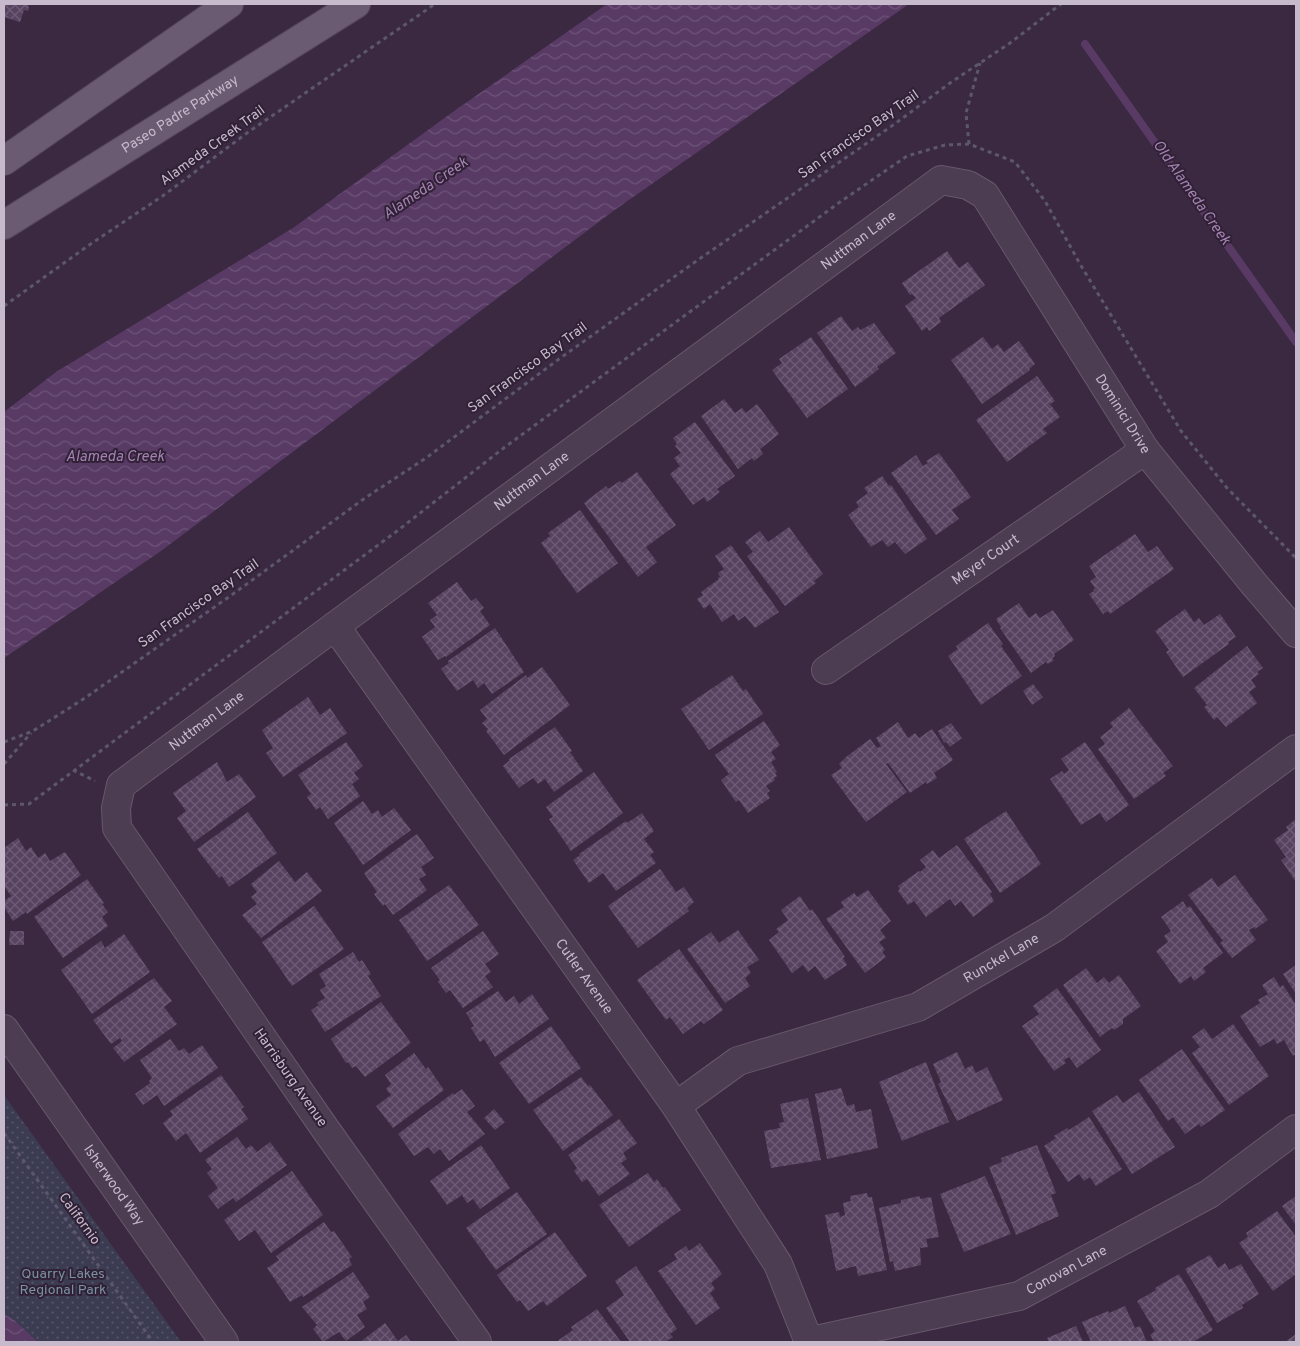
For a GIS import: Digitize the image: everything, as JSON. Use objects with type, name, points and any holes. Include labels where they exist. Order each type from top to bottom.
[{"type":"main road","points":[[4,161],[230,4]]},
{"type":"main road","name":"Paseo Padre Parkway","points":[[4,225],[356,4]]},
{"type":"street","name":"Nuttman Lane","points":[[116,808],[121,785],[941,180],[968,185]]},
{"type":"street","name":"Dominici Drive","points":[[968,185],[985,195],[1145,450],[1296,633]]},
{"type":"street","name":"Meyer Court","points":[[826,670],[1145,450]]},
{"type":"street","name":"Cutler Avenue","points":[[335,626],[676,1106],[778,1264],[808,1342]]},
{"type":"street","name":"Runckel Lane","points":[[676,1106],[738,1062],[918,1007],[1054,928],[1296,750]]},
{"type":"street","name":"Harrisburg Avenue","points":[[116,808],[117,828],[326,1130],[477,1342]]},
{"type":"street","name":"Isherwood Way","points":[[4,1029],[224,1342]]},
{"type":"street","name":"Conovan Lane","points":[[808,1342],[1019,1296],[1209,1194],[1296,1129]]},
{"type":"path","name":"Alameda Creek Trail","points":[[4,306],[92,243],[164,195],[247,133],[435,4]]},
{"type":"path","name":"San Francisco Bay Trail","points":[[4,742],[33,731],[85,698],[283,559],[365,498],[426,458],[488,410],[695,262],[811,183],[980,62],[1010,43],[1061,4]]},
{"type":"path","points":[[969,144],[966,112],[980,62]]},
{"type":"path","points":[[4,805],[29,804],[389,537],[505,447],[806,227]]},
{"type":"path","points":[[4,764],[33,731]]},
{"type":"path","points":[[73,770],[96,781]]},
{"type":"path","name":"Californio","points":[[4,1133],[153,1342]]},
{"type":"green space","name":"Quarry Lakes Regional Park","points":[[4,1095],[181,1342],[4,1342]]},
{"type":"water","name":"Alameda Creek","points":[[607,4],[909,4],[616,209],[161,551],[4,658],[4,412],[56,372],[293,228],[450,114]]},
{"type":"water","points":[[4,1314],[14,1320],[38,1342],[4,1342]]},
{"type":"building","points":[[4,4],[27,4],[29,6],[28,11],[24,10],[20,22],[4,17]]},
{"type":"building","points":[[947,251],[959,268],[968,262],[985,285],[939,318],[941,322],[929,331],[927,327],[922,331],[905,306],[916,298],[912,294],[910,295],[902,283]]},
{"type":"building","points":[[841,316],[852,331],[858,327],[860,330],[874,323],[896,353],[855,387],[817,333]]},
{"type":"building","points":[[811,337],[848,389],[807,418],[772,370],[782,363],[779,359]]},
{"type":"building","points":[[983,337],[992,349],[998,344],[1004,352],[1019,341],[1035,364],[1030,370],[982,404],[951,360]]},
{"type":"building","points":[[1037,376],[1055,401],[1050,404],[1060,417],[1043,429],[1047,433],[1007,462],[976,420]]},
{"type":"building","points":[[724,399],[735,413],[742,408],[746,413],[757,404],[779,434],[760,449],[763,454],[754,461],[752,458],[738,469],[701,416]]},
{"type":"building","points":[[695,422],[735,476],[717,489],[720,492],[707,502],[704,497],[693,505],[670,474],[680,466],[674,458],[681,453],[675,446],[677,444],[673,438]]},
{"type":"building","points":[[939,453],[971,497],[952,510],[959,519],[936,535],[891,473],[916,455],[923,466],[928,463],[926,461]]},
{"type":"building","points":[[637,472],[676,525],[646,547],[657,562],[638,577],[584,503],[606,486],[608,489],[620,481],[622,483]]},
{"type":"building","points":[[882,476],[889,486],[891,485],[927,539],[905,554],[895,542],[888,547],[882,540],[871,547],[848,515],[859,507],[856,502],[868,493],[864,488]]},
{"type":"building","points":[[580,510],[618,563],[577,593],[541,543],[550,536],[548,533]]},
{"type":"building","points":[[789,527],[823,574],[814,581],[816,583],[785,606],[747,556],[753,552],[745,542],[760,531],[768,542]]},
{"type":"building","points":[[1135,534],[1148,552],[1157,546],[1174,569],[1110,614],[1108,611],[1103,614],[1089,594],[1095,588],[1090,581],[1096,577],[1089,566]]},
{"type":"building","points":[[731,545],[779,612],[755,628],[745,616],[738,621],[734,614],[722,622],[710,604],[704,609],[697,599],[703,595],[701,592],[719,579],[718,573],[724,569],[715,556]]},
{"type":"building","points":[[457,582],[471,601],[476,598],[484,608],[480,611],[490,625],[446,657],[438,660],[422,637],[435,627],[430,620],[437,615],[428,603]]},
{"type":"building","points":[[1019,603],[1029,618],[1036,613],[1040,618],[1053,610],[1074,640],[1054,654],[1055,656],[1052,658],[1054,660],[1048,664],[1046,662],[1031,673],[1000,628],[996,619]]},
{"type":"building","points":[[1185,609],[1194,622],[1199,618],[1204,625],[1220,614],[1236,637],[1183,677],[1166,652],[1169,650],[1155,631]]},
{"type":"building","points":[[988,623],[1022,676],[981,705],[948,656],[958,649],[956,646]]},
{"type":"building","points":[[495,628],[524,672],[492,694],[484,683],[478,688],[473,680],[457,691],[441,669],[449,663],[448,661]]},
{"type":"building","points":[[1247,646],[1263,668],[1251,680],[1256,687],[1249,692],[1257,703],[1226,727],[1217,717],[1214,720],[1204,707],[1207,705],[1194,688]]},
{"type":"building","points":[[542,667],[570,705],[504,755],[486,731],[488,729],[482,723],[487,719],[480,710],[526,675],[527,678]]},
{"type":"building","points":[[732,675],[743,691],[746,689],[763,714],[709,750],[681,709]]},
{"type":"building","points":[[1033,684],[1043,697],[1032,705],[1023,691]]},
{"type":"building","points":[[308,697],[320,715],[330,708],[347,733],[283,777],[266,753],[273,748],[262,730]]},
{"type":"building","points":[[1129,708],[1173,766],[1163,773],[1166,776],[1134,799],[1098,749],[1105,744],[1100,737],[1113,727],[1110,723]]},
{"type":"building","points":[[764,721],[780,745],[771,752],[776,759],[771,762],[777,772],[775,773],[777,776],[774,778],[775,780],[766,786],[770,791],[767,793],[770,798],[748,813],[739,800],[736,802],[721,780],[729,774],[715,755]]},
{"type":"building","points":[[898,722],[908,738],[915,733],[919,738],[932,729],[953,760],[934,773],[937,778],[927,784],[926,782],[910,793],[888,763],[886,764],[907,792],[866,822],[831,775],[842,768],[839,764],[846,757],[870,739],[877,748],[881,746],[876,738]]},
{"type":"building","points":[[951,723],[962,738],[950,747],[946,742],[944,743],[938,731]]},
{"type":"building","points":[[555,727],[583,771],[554,792],[545,779],[538,784],[533,778],[519,788],[503,766],[509,759]]},
{"type":"building","points":[[346,742],[363,766],[354,773],[359,779],[352,784],[360,796],[328,819],[320,807],[316,810],[307,797],[311,794],[298,775]]},
{"type":"building","points":[[1085,742],[1129,805],[1106,822],[1100,813],[1081,825],[1050,779],[1062,771],[1064,774],[1069,770],[1061,759]]},
{"type":"building","points":[[217,762],[227,782],[239,774],[256,797],[194,842],[177,818],[186,811],[173,793]]},
{"type":"building","points":[[594,772],[623,813],[571,851],[549,819],[553,817],[546,807]]},
{"type":"building","points":[[363,801],[372,814],[378,810],[382,817],[394,808],[411,830],[363,865],[334,823]]},
{"type":"building","points":[[1006,811],[1041,864],[1000,893],[964,839]]},
{"type":"building","points":[[248,812],[277,853],[229,887],[222,876],[219,878],[197,849]]},
{"type":"building","points":[[642,813],[654,831],[644,839],[654,852],[650,855],[656,863],[616,891],[603,873],[589,883],[573,860],[626,821],[627,823]]},
{"type":"building","points":[[1296,819],[1296,882],[1281,860],[1286,857],[1274,840],[1288,830],[1286,827]]},
{"type":"building","points":[[417,834],[434,858],[421,867],[426,875],[419,879],[427,890],[393,915],[374,894],[377,892],[364,873]]},
{"type":"building","points":[[18,838],[26,851],[31,847],[38,858],[45,853],[50,861],[65,852],[81,875],[27,914],[26,912],[13,921],[4,907],[4,901],[11,896],[4,886],[4,848]]},
{"type":"building","points":[[957,845],[992,892],[990,894],[994,901],[973,917],[961,901],[955,906],[950,899],[926,917],[914,901],[908,905],[898,891],[900,889],[898,886],[926,867],[920,860],[933,850],[939,858]]},
{"type":"building","points":[[279,861],[295,882],[307,872],[322,891],[261,938],[242,915],[257,904],[251,897],[257,892],[251,884]]},
{"type":"building","points":[[660,869],[676,892],[684,887],[694,902],[687,908],[689,911],[638,948],[608,906]]},
{"type":"building","points":[[1235,875],[1268,920],[1255,929],[1254,927],[1249,930],[1256,940],[1232,958],[1220,943],[1223,941],[1188,895],[1212,878],[1218,887]]},
{"type":"building","points":[[87,879],[104,903],[102,904],[108,912],[102,917],[108,926],[63,958],[34,917]]},
{"type":"building","points":[[449,885],[479,925],[427,961],[399,920]]},
{"type":"building","points":[[868,890],[891,921],[880,930],[886,938],[879,942],[885,950],[882,952],[886,957],[865,973],[826,919],[844,907],[841,902],[854,893],[857,897]]},
{"type":"building","points":[[800,896],[810,911],[812,909],[845,957],[843,958],[847,965],[825,980],[815,966],[808,972],[803,965],[792,973],[769,940],[779,932],[776,929],[788,920],[781,910]]},
{"type":"building","points":[[1183,901],[1187,908],[1190,906],[1223,953],[1203,968],[1206,972],[1194,981],[1191,976],[1180,984],[1156,951],[1168,942],[1164,936],[1171,931],[1161,917]]},
{"type":"building","points":[[314,906],[344,949],[292,986],[262,942]]},
{"type":"building","points":[[738,930],[759,960],[747,967],[751,973],[745,978],[750,986],[725,1003],[687,949],[711,932],[719,943]]},
{"type":"building","points":[[10,931],[24,931],[24,945],[9,945]]},
{"type":"building","points":[[483,931],[499,954],[485,964],[491,972],[485,976],[493,987],[463,1008],[450,990],[446,993],[438,982],[440,980],[431,968]]},
{"type":"building","points":[[124,934],[150,972],[92,1014],[61,970],[101,941],[105,948]]},
{"type":"building","points":[[679,949],[723,1010],[704,1024],[701,1021],[683,1034],[670,1017],[666,1020],[637,980]]},
{"type":"building","points":[[353,952],[359,962],[362,960],[371,974],[368,976],[381,996],[325,1032],[311,1010],[325,998],[320,990],[326,986],[319,974]]},
{"type":"building","points":[[1296,965],[1296,994],[1283,974]]},
{"type":"building","points":[[1086,968],[1097,983],[1104,977],[1109,983],[1119,975],[1141,1006],[1123,1019],[1123,1024],[1114,1030],[1112,1028],[1100,1037],[1063,985]]},
{"type":"building","points":[[1274,977],[1280,987],[1283,985],[1296,1005],[1296,1054],[1293,1056],[1284,1040],[1277,1044],[1274,1039],[1260,1047],[1240,1016],[1260,1003],[1258,1000],[1268,994],[1262,985]]},
{"type":"building","points":[[154,978],[172,1001],[164,1007],[177,1024],[124,1062],[113,1048],[122,1041],[120,1038],[111,1044],[93,1020]]},
{"type":"building","points":[[1057,988],[1101,1050],[1077,1068],[1069,1057],[1064,1060],[1066,1063],[1054,1071],[1022,1026],[1039,1014],[1033,1006]]},
{"type":"building","points":[[498,991],[506,1002],[514,996],[519,1004],[532,994],[549,1019],[495,1057],[484,1039],[480,1042],[471,1028],[474,1026],[466,1013]]},
{"type":"building","points":[[381,1002],[411,1043],[365,1077],[356,1066],[352,1068],[348,1062],[346,1063],[331,1039]]},
{"type":"building","points":[[1233,1024],[1269,1076],[1229,1105],[1192,1053],[1200,1047],[1192,1037],[1204,1028],[1212,1039]]},
{"type":"building","points":[[551,1026],[581,1068],[529,1104],[499,1063]]},
{"type":"building","points":[[170,1039],[179,1051],[184,1048],[189,1054],[202,1045],[218,1068],[164,1106],[157,1095],[143,1105],[135,1094],[150,1083],[149,1081],[152,1078],[140,1060]]},
{"type":"building","points":[[1182,1049],[1225,1110],[1201,1127],[1199,1124],[1185,1134],[1173,1117],[1168,1121],[1139,1080]]},
{"type":"building","points":[[957,1052],[965,1069],[972,1065],[976,1073],[987,1067],[1003,1100],[957,1121],[938,1084],[941,1082],[933,1064]]},
{"type":"building","points":[[414,1053],[426,1069],[428,1067],[444,1090],[393,1128],[376,1106],[391,1095],[386,1089],[391,1084],[385,1075]]},
{"type":"building","points":[[926,1062],[949,1122],[902,1141],[879,1082]]},
{"type":"building","points":[[221,1075],[244,1107],[241,1109],[248,1119],[200,1153],[186,1133],[176,1141],[163,1123],[173,1115],[170,1111]]},
{"type":"building","points":[[581,1077],[588,1086],[590,1085],[613,1115],[563,1151],[533,1110]]},
{"type":"building","points":[[841,1088],[847,1106],[854,1104],[856,1112],[871,1109],[878,1148],[827,1159],[815,1094]]},
{"type":"building","points":[[462,1089],[475,1106],[467,1112],[485,1134],[449,1161],[440,1149],[434,1154],[428,1147],[414,1156],[398,1134],[453,1093],[454,1095]]},
{"type":"building","points":[[1139,1092],[1175,1147],[1132,1174],[1092,1111],[1117,1095],[1123,1103]]},
{"type":"building","points":[[808,1098],[821,1160],[771,1168],[764,1131],[780,1128],[779,1123],[784,1122],[780,1104]]},
{"type":"building","points":[[494,1109],[505,1122],[495,1130],[484,1118]]},
{"type":"building","points":[[1089,1117],[1122,1169],[1096,1186],[1090,1177],[1084,1181],[1079,1174],[1068,1182],[1044,1146],[1056,1138],[1054,1136],[1067,1128],[1069,1130]]},
{"type":"building","points":[[619,1119],[637,1143],[623,1153],[627,1159],[621,1163],[630,1174],[599,1196],[587,1179],[582,1182],[574,1171],[577,1168],[568,1155]]},
{"type":"building","points":[[237,1137],[246,1149],[251,1145],[257,1152],[270,1142],[287,1165],[236,1202],[233,1198],[218,1209],[208,1196],[218,1188],[207,1173],[212,1169],[205,1160]]},
{"type":"building","points":[[481,1145],[510,1188],[480,1209],[473,1199],[467,1203],[462,1195],[447,1205],[430,1181]]},
{"type":"building","points":[[1037,1145],[1056,1193],[1051,1195],[1059,1216],[1016,1235],[989,1167],[1002,1162],[1001,1158]]},
{"type":"building","points":[[292,1171],[323,1215],[271,1253],[255,1230],[239,1241],[224,1220]]},
{"type":"building","points":[[648,1173],[654,1182],[657,1179],[663,1188],[665,1187],[681,1210],[629,1247],[599,1205]]},
{"type":"building","points":[[985,1176],[1011,1234],[964,1252],[940,1194]]},
{"type":"building","points":[[517,1192],[547,1234],[496,1270],[466,1228]]},
{"type":"building","points":[[867,1193],[868,1197],[872,1197],[887,1270],[858,1276],[856,1266],[836,1271],[825,1215],[839,1212],[840,1217],[845,1215],[843,1203],[851,1201],[850,1196]]},
{"type":"building","points":[[920,1196],[920,1199],[931,1197],[939,1237],[926,1239],[928,1247],[920,1248],[921,1265],[895,1271],[893,1261],[890,1262],[879,1208]]},
{"type":"building","points":[[1296,1196],[1296,1225],[1282,1206]]},
{"type":"building","points":[[1277,1211],[1296,1237],[1296,1274],[1273,1291],[1239,1243],[1248,1237],[1246,1233]]},
{"type":"building","points":[[324,1222],[331,1232],[334,1231],[352,1257],[349,1259],[352,1265],[303,1297],[302,1295],[290,1302],[267,1268],[279,1260],[276,1256]]},
{"type":"building","points":[[555,1232],[587,1276],[547,1306],[543,1301],[528,1311],[520,1300],[517,1302],[497,1275]]},
{"type":"building","points":[[700,1243],[722,1274],[711,1283],[715,1289],[710,1293],[720,1308],[696,1325],[658,1271],[677,1259],[674,1254],[686,1246],[689,1251]]},
{"type":"building","points":[[1210,1255],[1218,1268],[1225,1263],[1229,1270],[1241,1264],[1259,1294],[1242,1305],[1243,1308],[1217,1323],[1185,1269]]},
{"type":"building","points":[[636,1266],[677,1329],[670,1334],[673,1337],[665,1342],[630,1342],[606,1308],[624,1295],[615,1281]]},
{"type":"building","points":[[353,1272],[370,1297],[363,1302],[367,1309],[357,1315],[365,1327],[346,1341],[339,1332],[323,1342],[313,1329],[317,1325],[302,1307]]},
{"type":"building","points":[[1179,1274],[1213,1330],[1193,1342],[1154,1342],[1150,1335],[1155,1331],[1137,1301]]},
{"type":"building","points":[[1125,1306],[1135,1328],[1140,1326],[1147,1342],[1091,1342],[1082,1322]]},
{"type":"building","points":[[597,1309],[621,1342],[556,1342],[573,1330],[571,1327]]},
{"type":"building","points":[[385,1323],[398,1341],[406,1335],[411,1342],[360,1342]]},
{"type":"building","points":[[1076,1326],[1083,1342],[1049,1342],[1047,1338]]},
{"type":"building","points":[[1296,1334],[1296,1342],[1285,1342]]},
{"type":"waterway","name":"Old Alameda Creek","points":[[1085,44],[1296,342]]}]
